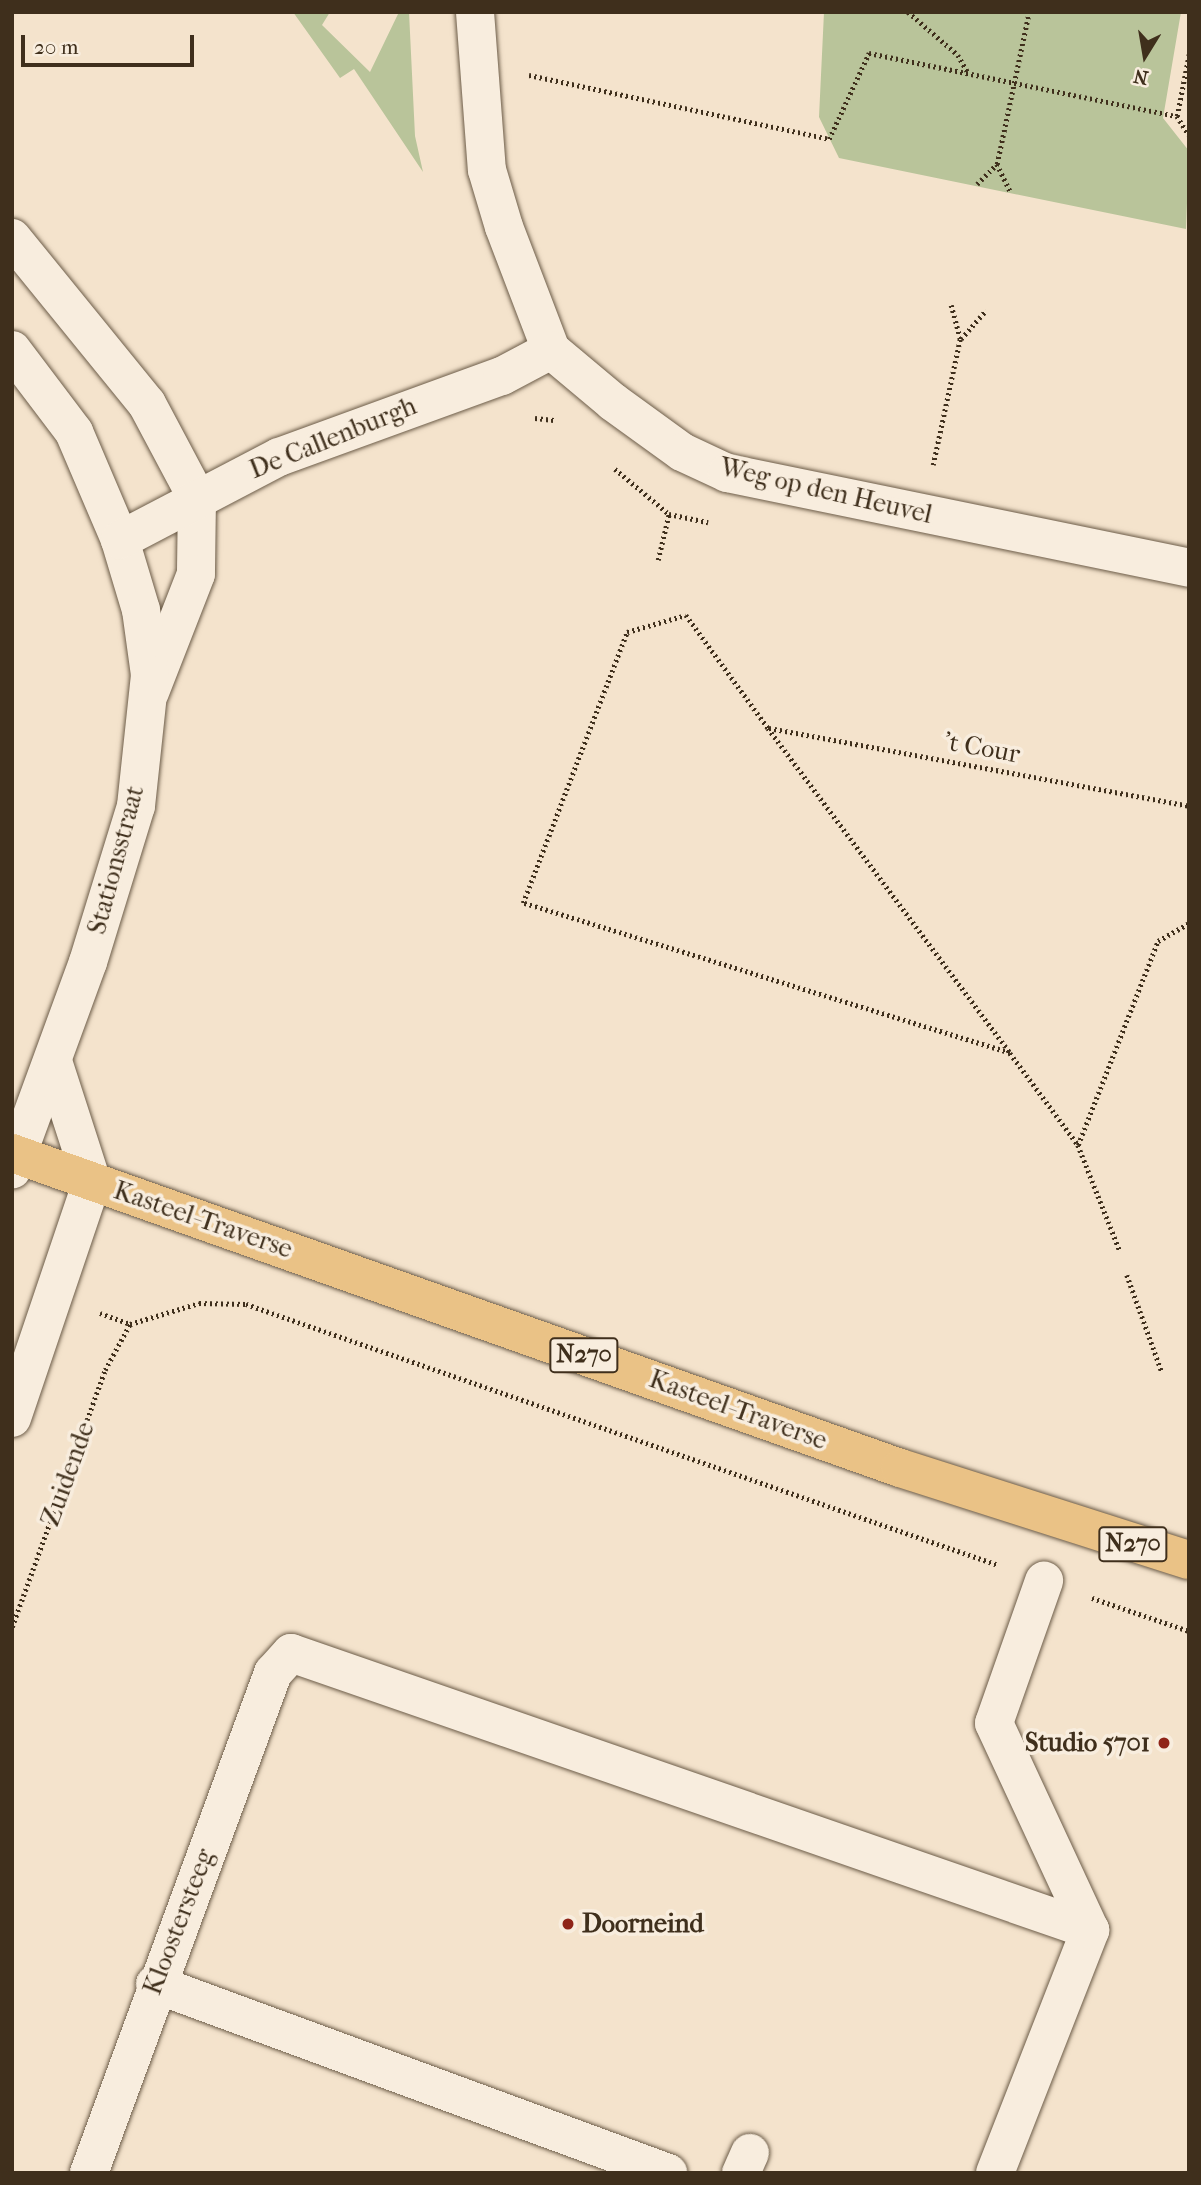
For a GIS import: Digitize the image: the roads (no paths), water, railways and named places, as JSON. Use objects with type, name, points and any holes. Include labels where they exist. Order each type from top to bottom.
[{"type":"main road","name":"Kasteel-Traverse","points":[[14,1159],[92,1182],[900,1468],[1189,1560]]},
{"type":"street","points":[[475,12],[475,73],[486,170],[551,350]]},
{"type":"street","points":[[12,238],[148,404],[197,498],[195,574],[147,699]]},
{"type":"street","name":"Stationsstraat","points":[[12,350],[74,432],[120,540],[141,610],[147,699],[136,806],[53,1061],[14,1159]]},
{"type":"street","name":"De Callenburgh","points":[[120,540],[279,457],[502,376],[551,350]]},
{"type":"street","name":"Weg op den Heuvel","points":[[551,350],[682,452],[726,473],[1189,568]]},
{"type":"street","points":[[12,1419],[92,1182],[53,1061]]},
{"type":"street","points":[[995,2173],[1090,1930],[994,1723],[1044,1581]]},
{"type":"street","name":"Kloostersteeg","points":[[89,2173],[155,1984],[273,1673],[291,1653],[1090,1930]]},
{"type":"street","points":[[155,1984],[668,2173]]},
{"type":"place","name":"Studio 5701","points":[[1164,1743]]},
{"type":"place","name":"Doorneind","points":[[568,1924]]}]
